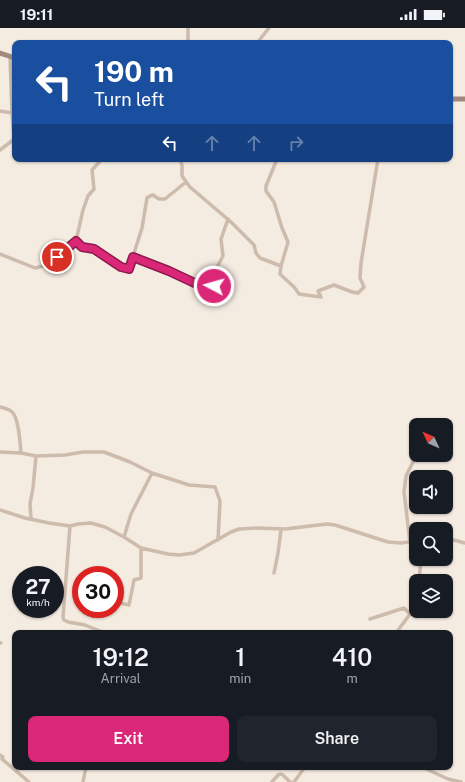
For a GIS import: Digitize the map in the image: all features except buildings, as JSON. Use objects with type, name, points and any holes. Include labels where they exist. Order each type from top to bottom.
[{"type":"street","points":[[188,28],[188,40]]},
{"type":"street","points":[[259,40],[269,28]]},
{"type":"street","points":[[0,53],[12,57]]},
{"type":"street","points":[[453,99],[465,99]]},
{"type":"street","points":[[0,111],[12,112]]},
{"type":"street","points":[[0,150],[12,141]]},
{"type":"street","points":[[0,254],[35,268],[47,264],[76,241],[83,210],[88,196],[94,189],[92,170],[99,162]]},
{"type":"street","points":[[181,162],[182,176],[190,187],[228,219],[254,245],[256,253],[260,258],[281,266]]},
{"type":"street","points":[[276,162],[266,186],[266,191],[274,202],[288,242],[280,274],[299,294],[321,298],[318,291],[334,285],[358,293],[364,287],[360,278],[360,263],[377,162]]},
{"type":"street","points":[[76,241],[82,247],[94,249],[121,267],[129,269],[142,228],[147,198],[153,196],[159,199],[165,199],[186,182]]},
{"type":"street","points":[[133,257],[169,271],[201,286],[207,284],[214,286],[217,267],[223,256],[221,238],[228,219]]},
{"type":"street","points":[[0,407],[12,412],[16,418],[21,452]]},
{"type":"street","points":[[0,452],[21,452],[36,456],[65,455],[83,452],[104,452],[130,462],[152,473],[189,485],[215,487],[220,501],[218,540]]},
{"type":"street","points":[[31,519],[30,504],[36,456]]},
{"type":"street","points":[[409,534],[404,484],[413,462]]},
{"type":"street","points":[[124,537],[131,514],[152,473]]},
{"type":"street","points":[[0,510],[31,519],[70,526],[91,523],[106,527],[141,548],[179,555],[194,553],[231,532],[239,530],[256,528],[281,530],[327,524],[335,525],[388,542],[409,542]]},
{"type":"street","points":[[70,526],[63,617],[64,620],[68,622],[84,625],[97,630]]},
{"type":"street","points":[[274,573],[281,530]]},
{"type":"street","points":[[453,540],[465,544]]},
{"type":"street","points":[[124,604],[129,605],[134,580],[141,578],[141,548]]},
{"type":"street","points":[[370,619],[404,608],[409,613]]},
{"type":"street","points":[[398,630],[409,615]]},
{"type":"street","points":[[1,756],[2,759],[12,768]]},
{"type":"street","points":[[15,770],[29,782]]},
{"type":"street","points":[[83,782],[85,770]]},
{"type":"street","points":[[294,782],[303,770]]},
{"type":"street","points":[[428,770],[448,779],[461,782]]},
{"type":"street","points":[[272,782],[278,775],[281,774],[284,775],[290,782]]},
{"type":"route","points":[[57,257],[76,241],[82,247],[94,249],[121,267],[129,269],[133,257],[169,271],[201,286],[207,284],[214,286]]}]
